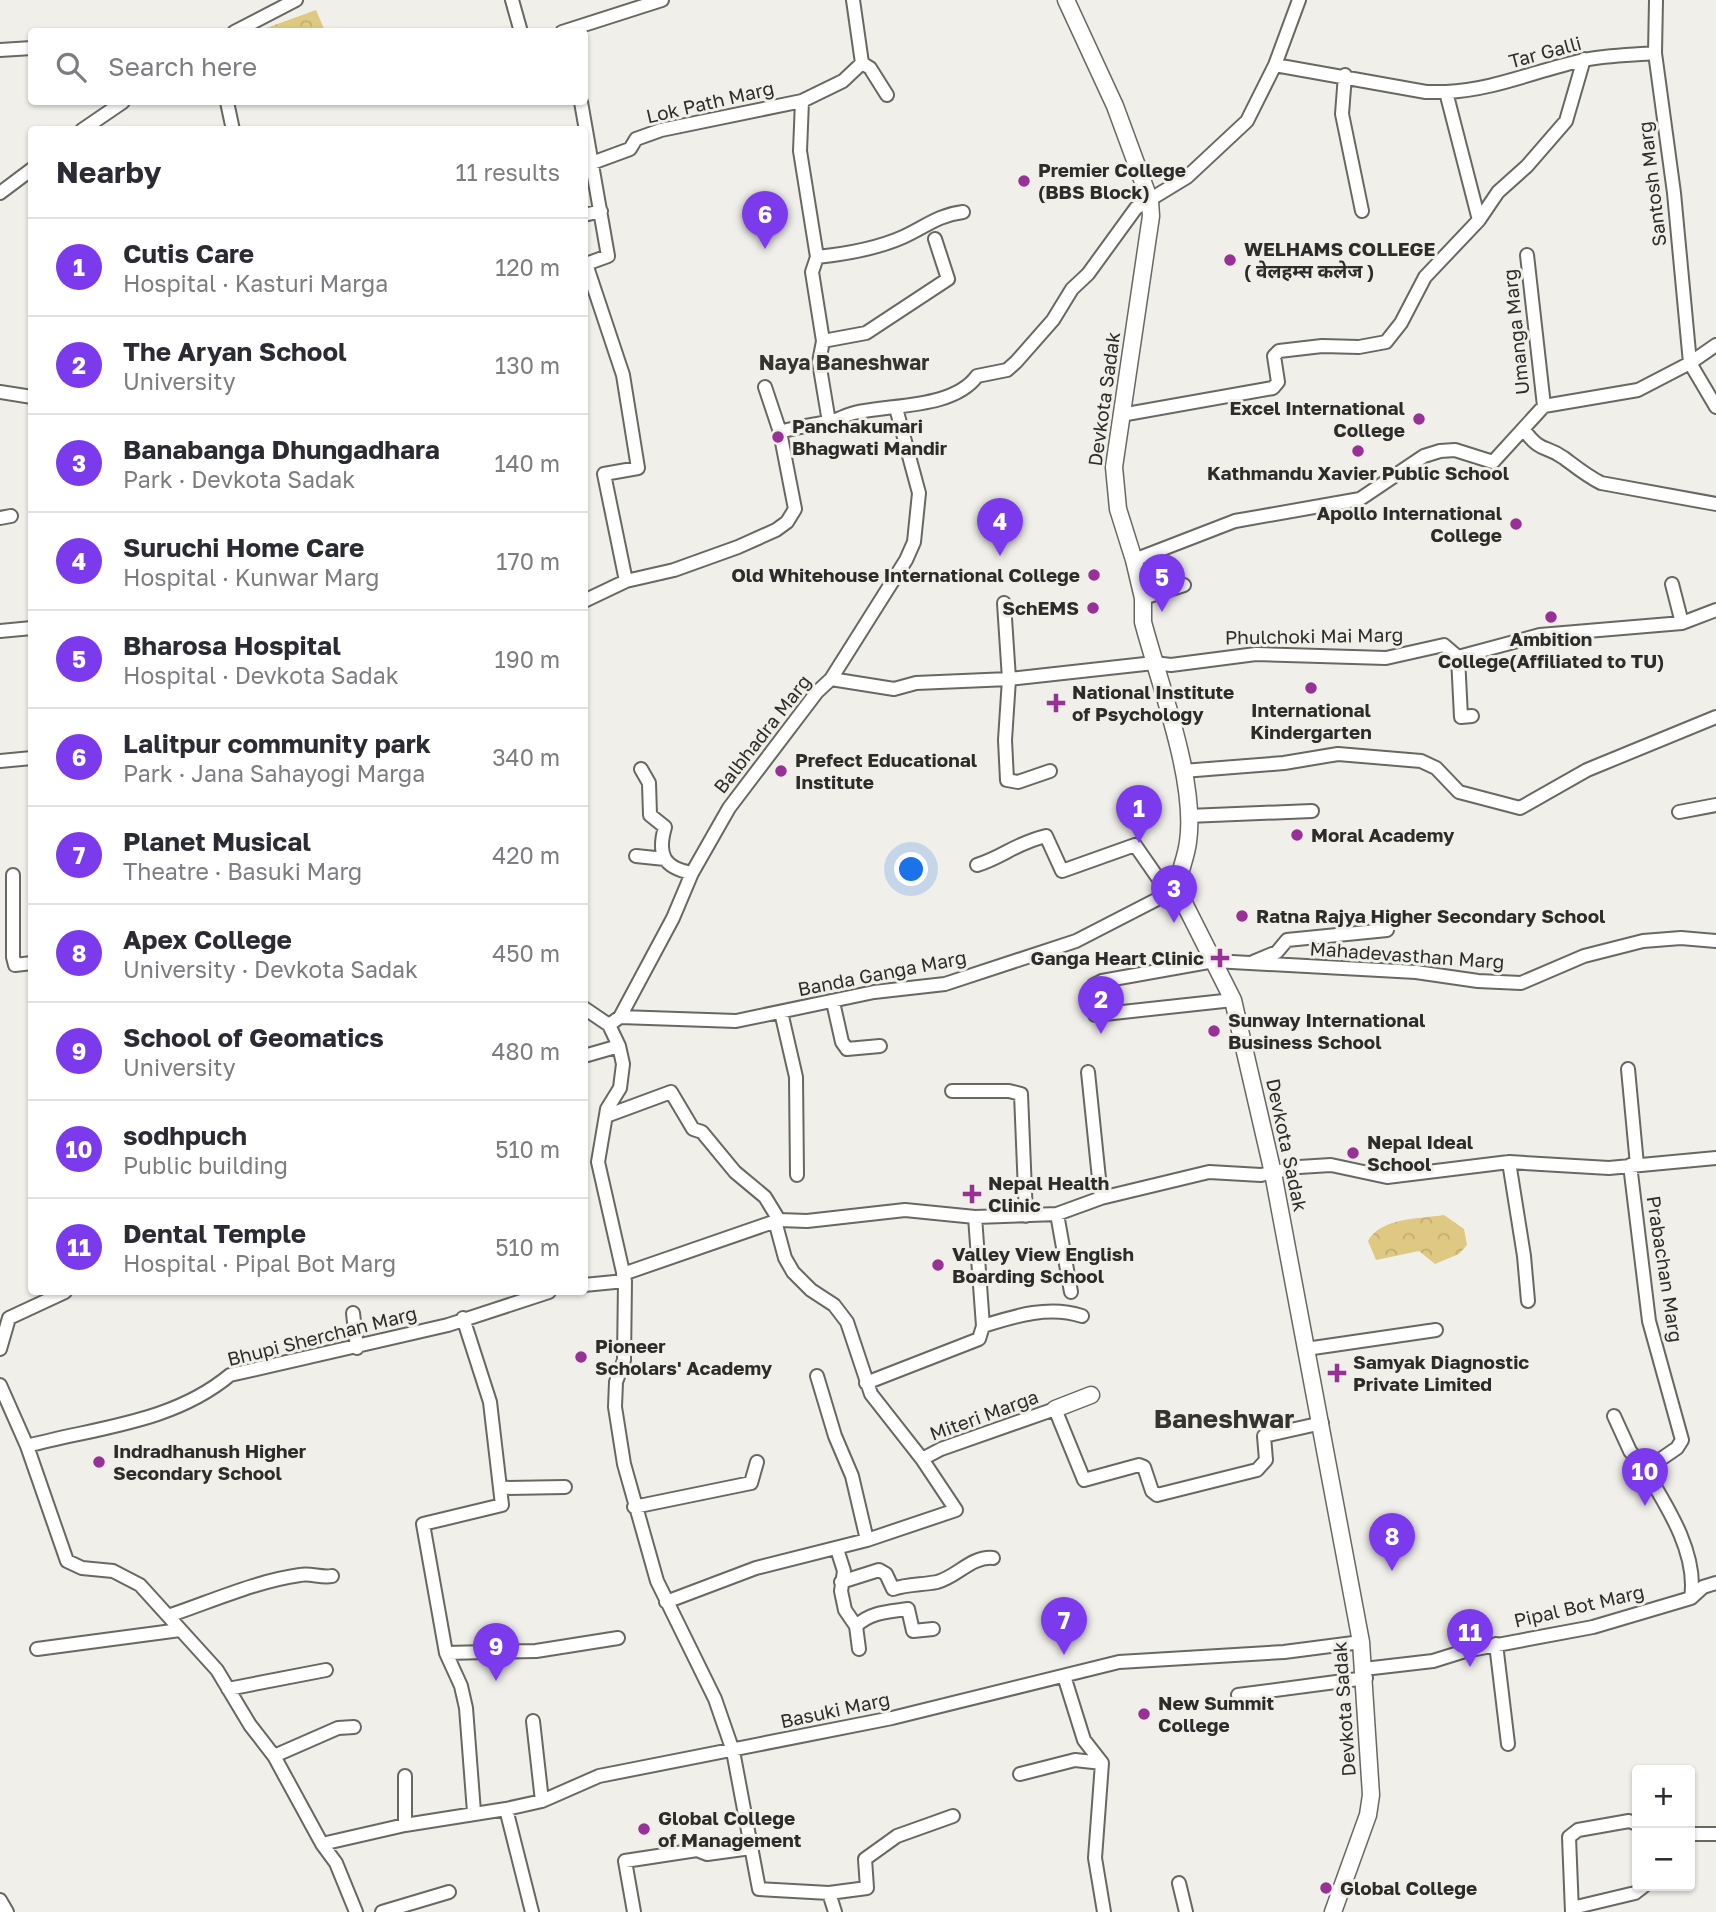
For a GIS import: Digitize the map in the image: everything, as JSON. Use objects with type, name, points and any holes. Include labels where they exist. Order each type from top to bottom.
[{"type":"main road","name":"Devkota Sadak","points":[[1066,0],[1115,106],[1150,201],[1151,216],[1121,415],[1115,491],[1143,598],[1143,622],[1183,771],[1188,842],[1179,871],[1177,889],[1233,1000],[1273,1173],[1361,1642],[1371,1766],[1368,1815],[1333,1912]]},
{"type":"main road","points":[[1055,1409],[1095,1394]]},
{"type":"street","points":[[242,28],[296,0]]},
{"type":"street","points":[[512,0],[520,28]]},
{"type":"street","points":[[576,28],[662,0]]},
{"type":"street","points":[[853,0],[862,63],[870,68],[887,96]]},
{"type":"street","points":[[780,432],[808,423],[830,422],[852,413],[896,408],[957,394],[970,386],[977,376],[1007,370],[1053,320],[1072,289],[1088,274],[1136,208],[1212,157],[1247,121],[1275,65],[1299,0]]},
{"type":"street","name":"Santosh Marg","points":[[1656,0],[1655,53],[1674,193],[1690,363]]},
{"type":"street","points":[[0,50],[28,48]]},
{"type":"street","name":"Tar Galli","points":[[1275,65],[1345,75],[1426,92],[1446,92],[1466,91],[1520,79],[1584,60],[1655,53]]},
{"type":"street","points":[[1121,415],[1273,388],[1278,382],[1274,356],[1284,351],[1322,346],[1359,347],[1386,342],[1401,323],[1426,277],[1479,220],[1499,192],[1527,166],[1566,121],[1584,60]]},
{"type":"street","name":"Lok Path Marg","points":[[592,163],[630,149],[636,139],[661,130],[802,101],[843,81],[862,63]]},
{"type":"street","points":[[1345,75],[1342,114],[1362,211]]},
{"type":"street","points":[[1446,92],[1479,220]]},
{"type":"street","points":[[802,101],[800,152],[817,257],[813,272],[823,341],[819,362],[830,422]]},
{"type":"street","points":[[88,126],[118,105]]},
{"type":"street","points":[[228,105],[232,126]]},
{"type":"street","points":[[582,105],[585,126]]},
{"type":"street","points":[[588,141],[608,256],[588,263]]},
{"type":"street","points":[[0,193],[28,172]]},
{"type":"street","points":[[588,214],[601,211]]},
{"type":"street","points":[[817,257],[851,253],[888,242],[944,214],[963,212]]},
{"type":"street","points":[[823,341],[866,333],[948,279],[935,239]]},
{"type":"street","name":"Umanga Marg","points":[[1527,255],[1544,406]]},
{"type":"street","points":[[588,270],[622,375],[638,468],[604,474],[626,581]]},
{"type":"street","points":[[1134,560],[1235,521],[1360,499],[1424,456],[1440,451],[1455,450],[1493,462],[1544,406],[1638,390],[1690,363],[1716,345]]},
{"type":"street","points":[[1690,363],[1716,407]]},
{"type":"street","points":[[588,599],[626,581],[674,570],[738,547],[787,522],[795,509],[780,432],[765,387]]},
{"type":"street","points":[[0,392],[28,396]]},
{"type":"street","points":[[831,679],[906,560],[914,542],[919,493],[896,408]]},
{"type":"street","points":[[1524,430],[1536,446],[1560,456],[1585,475],[1601,483],[1716,504]]},
{"type":"street","points":[[1672,584],[1682,623]]},
{"type":"street","points":[[1143,598],[1185,585]]},
{"type":"street","points":[[1004,603],[1009,679],[1005,740],[1007,780],[1018,782],[1050,771]]},
{"type":"street","points":[[1472,716],[1461,717],[1458,657],[1540,635],[1682,623],[1716,610]]},
{"type":"street","points":[[0,631],[28,628]]},
{"type":"street","name":"Phulchoki Mai Marg","points":[[1154,663],[1171,665],[1256,654],[1386,658],[1444,645],[1458,657]]},
{"type":"street","name":"Balbhadra Marg","points":[[609,1025],[620,1017],[673,918],[692,873],[729,808],[817,692],[831,679],[894,689],[916,683],[1009,679],[1154,663]]},
{"type":"street","points":[[1183,771],[1284,764],[1338,754],[1420,761],[1436,768],[1459,792],[1521,807],[1587,770],[1716,717]]},
{"type":"street","points":[[0,761],[28,758]]},
{"type":"street","points":[[640,769],[649,783],[650,815],[665,827],[662,837],[664,859]]},
{"type":"street","points":[[1679,811],[1716,805]]},
{"type":"street","points":[[1188,816],[1312,811]]},
{"type":"street","points":[[977,865],[989,861],[1020,842],[1046,836],[1062,871],[1135,845],[1160,881],[1177,889]]},
{"type":"street","points":[[636,856],[664,859],[675,870],[692,873]]},
{"type":"street","points":[[13,875],[13,957],[15,965],[28,963]]},
{"type":"street","name":"Banda Ganga Marg","points":[[620,1017],[736,1021],[874,992],[944,984],[1003,965],[1027,954],[1076,941],[1177,889]]},
{"type":"street","points":[[1248,964],[1277,952],[1287,940],[1387,930]]},
{"type":"street","name":"Mahadevasthan Marg","points":[[1233,1000],[1095,1015],[1092,993],[1094,985],[1102,981],[1214,961],[1416,972],[1478,981],[1521,983],[1584,956],[1643,941],[1681,939],[1716,942]]},
{"type":"street","points":[[833,1002],[842,1042],[847,1049],[880,1046]]},
{"type":"street","points":[[588,1011],[609,1025],[619,1046],[623,1077],[606,1116],[598,1162],[624,1277],[624,1360],[615,1382],[615,1407],[634,1507],[667,1602],[715,1699],[733,1751],[760,1889],[829,1893],[867,1888],[865,1859],[897,1836],[953,1816]]},
{"type":"street","points":[[781,1012],[796,1077],[797,1175]]},
{"type":"street","points":[[588,1055],[619,1046]]},
{"type":"street","points":[[1628,1069],[1634,1165]]},
{"type":"street","points":[[1088,1072],[1101,1198]]},
{"type":"street","points":[[606,1116],[670,1091],[693,1129],[702,1132],[735,1172],[765,1197],[777,1221],[785,1258],[793,1272],[811,1290],[834,1305],[847,1322],[871,1394],[922,1459]]},
{"type":"street","points":[[952,1091],[1009,1091],[1021,1094],[1026,1216]]},
{"type":"street","points":[[588,1284],[624,1277],[777,1221],[807,1221],[905,1210],[975,1217],[1057,1214],[1101,1198],[1209,1172],[1273,1173],[1299,1167],[1331,1165],[1387,1177],[1509,1162],[1596,1168],[1716,1158]]},
{"type":"street","points":[[1509,1162],[1524,1256],[1528,1301]]},
{"type":"street","name":"Prabachan Marg","points":[[1634,1165],[1649,1321],[1682,1440],[1677,1448],[1645,1470]]},
{"type":"street","points":[[1057,1214],[1071,1292]]},
{"type":"street","points":[[866,1383],[979,1339],[983,1326],[975,1217]]},
{"type":"street","points":[[0,1349],[9,1318],[59,1295]]},
{"type":"street","name":"Bhupi Sherchan Marg","points":[[27,1446],[161,1416],[214,1389],[230,1375],[357,1348],[463,1318],[520,1295]]},
{"type":"street","points":[[983,1326],[1014,1317],[1062,1309],[1082,1317]]},
{"type":"street","points":[[353,1313],[357,1348]]},
{"type":"street","points":[[463,1318],[490,1402],[502,1505],[423,1524],[446,1653],[461,1686],[466,1707],[474,1812]]},
{"type":"street","points":[[1306,1349],[1436,1329]]},
{"type":"street","points":[[817,1376],[835,1436],[852,1476],[867,1541]]},
{"type":"street","points":[[0,1385],[2,1400],[27,1446],[67,1561],[82,1568],[122,1575],[149,1592],[217,1670],[274,1756],[322,1844],[337,1863],[356,1912]]},
{"type":"street","name":"Miteri Marga","points":[[667,1602],[756,1568],[867,1541],[956,1510],[922,1459],[941,1449],[1055,1409],[1084,1480],[1139,1465],[1144,1467],[1152,1491],[1157,1495],[1256,1470],[1266,1460],[1264,1436],[1322,1423]]},
{"type":"street","points":[[1614,1416],[1630,1451],[1666,1504],[1694,1578],[1691,1598]]},
{"type":"street","points":[[634,1507],[751,1483],[757,1462]]},
{"type":"street","points":[[502,1489],[565,1487]]},
{"type":"street","points":[[838,1549],[844,1571],[841,1582],[845,1611],[856,1626],[859,1649]]},
{"type":"street","points":[[841,1582],[879,1570],[886,1574],[893,1590],[909,1583],[939,1581],[983,1557],[993,1558]]},
{"type":"street","points":[[168,1616],[281,1579],[303,1574],[321,1578],[332,1576]]},
{"type":"street","name":"Pipal Bot Marg","points":[[1238,1695],[1433,1661],[1496,1644],[1592,1627],[1691,1598],[1703,1587],[1716,1583]]},
{"type":"street","points":[[856,1626],[866,1616],[908,1609],[913,1631],[933,1629]]},
{"type":"street","points":[[37,1649],[180,1630]]},
{"type":"street","points":[[446,1653],[536,1651],[618,1638]]},
{"type":"street","name":"Basuki Marg","points":[[322,1844],[405,1825],[542,1801],[599,1776],[892,1718],[1119,1662],[1284,1652],[1361,1642]]},
{"type":"street","points":[[1496,1644],[1508,1744]]},
{"type":"street","points":[[228,1689],[326,1670]]},
{"type":"street","points":[[1064,1676],[1084,1740],[1102,1763],[1095,1858],[1104,1912]]},
{"type":"street","points":[[533,1721],[542,1801]]},
{"type":"street","points":[[274,1756],[338,1728],[354,1727]]},
{"type":"street","points":[[1020,1774],[1075,1760],[1102,1763]]},
{"type":"street","points":[[405,1776],[405,1825]]},
{"type":"street","points":[[506,1809],[532,1912]]},
{"type":"street","points":[[1632,1822],[1578,1830],[1569,1836],[1572,1910],[1638,1891]]},
{"type":"street","points":[[1695,1834],[1716,1834]]},
{"type":"street","points":[[634,1912],[625,1861],[697,1850],[707,1854],[751,1848]]},
{"type":"street","points":[[1179,1884],[1186,1912]]},
{"type":"street","points":[[382,1912],[449,1892]]},
{"type":"street","points":[[829,1893],[835,1912]]},
{"type":"street","points":[[0,1900],[7,1912]]},
{"type":"green space","points":[[316,10],[324,28],[266,28]]},
{"type":"green space","points":[[1444,1215],[1464,1229],[1467,1245],[1459,1254],[1435,1264],[1419,1251],[1376,1260],[1368,1241],[1382,1227],[1402,1220]]},
{"type":"place","name":"Premier College (BBS Block)","points":[[1024,181]]},
{"type":"place","name":"Lalitpur community park","points":[[765,249]]},
{"type":"place","name":"WELHAMS COLLEGE ( वेलहम्स कलेज )","points":[[1230,260]]},
{"type":"place","name":"Excel International College","points":[[1419,419]]},
{"type":"place","name":"Panchakumari Bhagwati Mandir","points":[[778,437]]},
{"type":"place","name":"Kathmandu Xavier Public School","points":[[1358,451]]},
{"type":"place","name":"Apollo International College","points":[[1516,524]]},
{"type":"place","name":"Suruchi Home Care","points":[[1000,556]]},
{"type":"place","name":"Old Whitehouse International College","points":[[1094,575]]},
{"type":"place","name":"SchEMS","points":[[1093,608]]},
{"type":"place","name":"Bharosa Hospital","points":[[1162,612]]},
{"type":"place","name":"Ambition College(Affiliated to TU)","points":[[1551,617]]},
{"type":"place","name":"International Kindergarten","points":[[1311,688]]},
{"type":"place","name":"National Institute of Psychology","points":[[1056,703]]},
{"type":"place","name":"Prefect Educational Institute","points":[[781,771]]},
{"type":"place","name":"Moral Academy","points":[[1297,835]]},
{"type":"place","name":"Cutis Care","points":[[1139,843]]},
{"type":"place","name":"Ratna Rajya Higher Secondary School","points":[[1242,916]]},
{"type":"place","name":"Banabanga Dhungadhara","points":[[1174,923]]},
{"type":"place","name":"Ganga Heart Clinic","points":[[1220,958]]},
{"type":"place","name":"Sunway International Business School","points":[[1214,1031]]},
{"type":"place","name":"The Aryan School","points":[[1101,1034]]},
{"type":"place","name":"Nepal Ideal School","points":[[1353,1153]]},
{"type":"place","name":"Nepal Health Clinic","points":[[972,1194]]},
{"type":"place","name":"Valley View English Boarding School","points":[[938,1265]]},
{"type":"place","name":"Pioneer Scholars' Academy","points":[[581,1357]]},
{"type":"place","name":"Samyak Diagnostic Private Limited","points":[[1337,1373]]},
{"type":"place","name":"Indradhanush Higher Secondary School","points":[[99,1462]]},
{"type":"place","name":"sodhpuch","points":[[1645,1506]]},
{"type":"place","name":"Apex College","points":[[1392,1571]]},
{"type":"place","name":"Planet Musical","points":[[1064,1655]]},
{"type":"place","name":"Dental Temple","points":[[1470,1667]]},
{"type":"place","name":"School of Geomatics","points":[[496,1681]]},
{"type":"place","name":"New Summit College","points":[[1144,1714]]},
{"type":"place","name":"Global College of Management","points":[[644,1829]]},
{"type":"place","name":"Global College","points":[[1326,1888]]},
{"type":"district","name":"Naya Baneshwar","points":[[844,363]]},
{"type":"district","name":"Baneshwar","points":[[1224,1419]]}]
